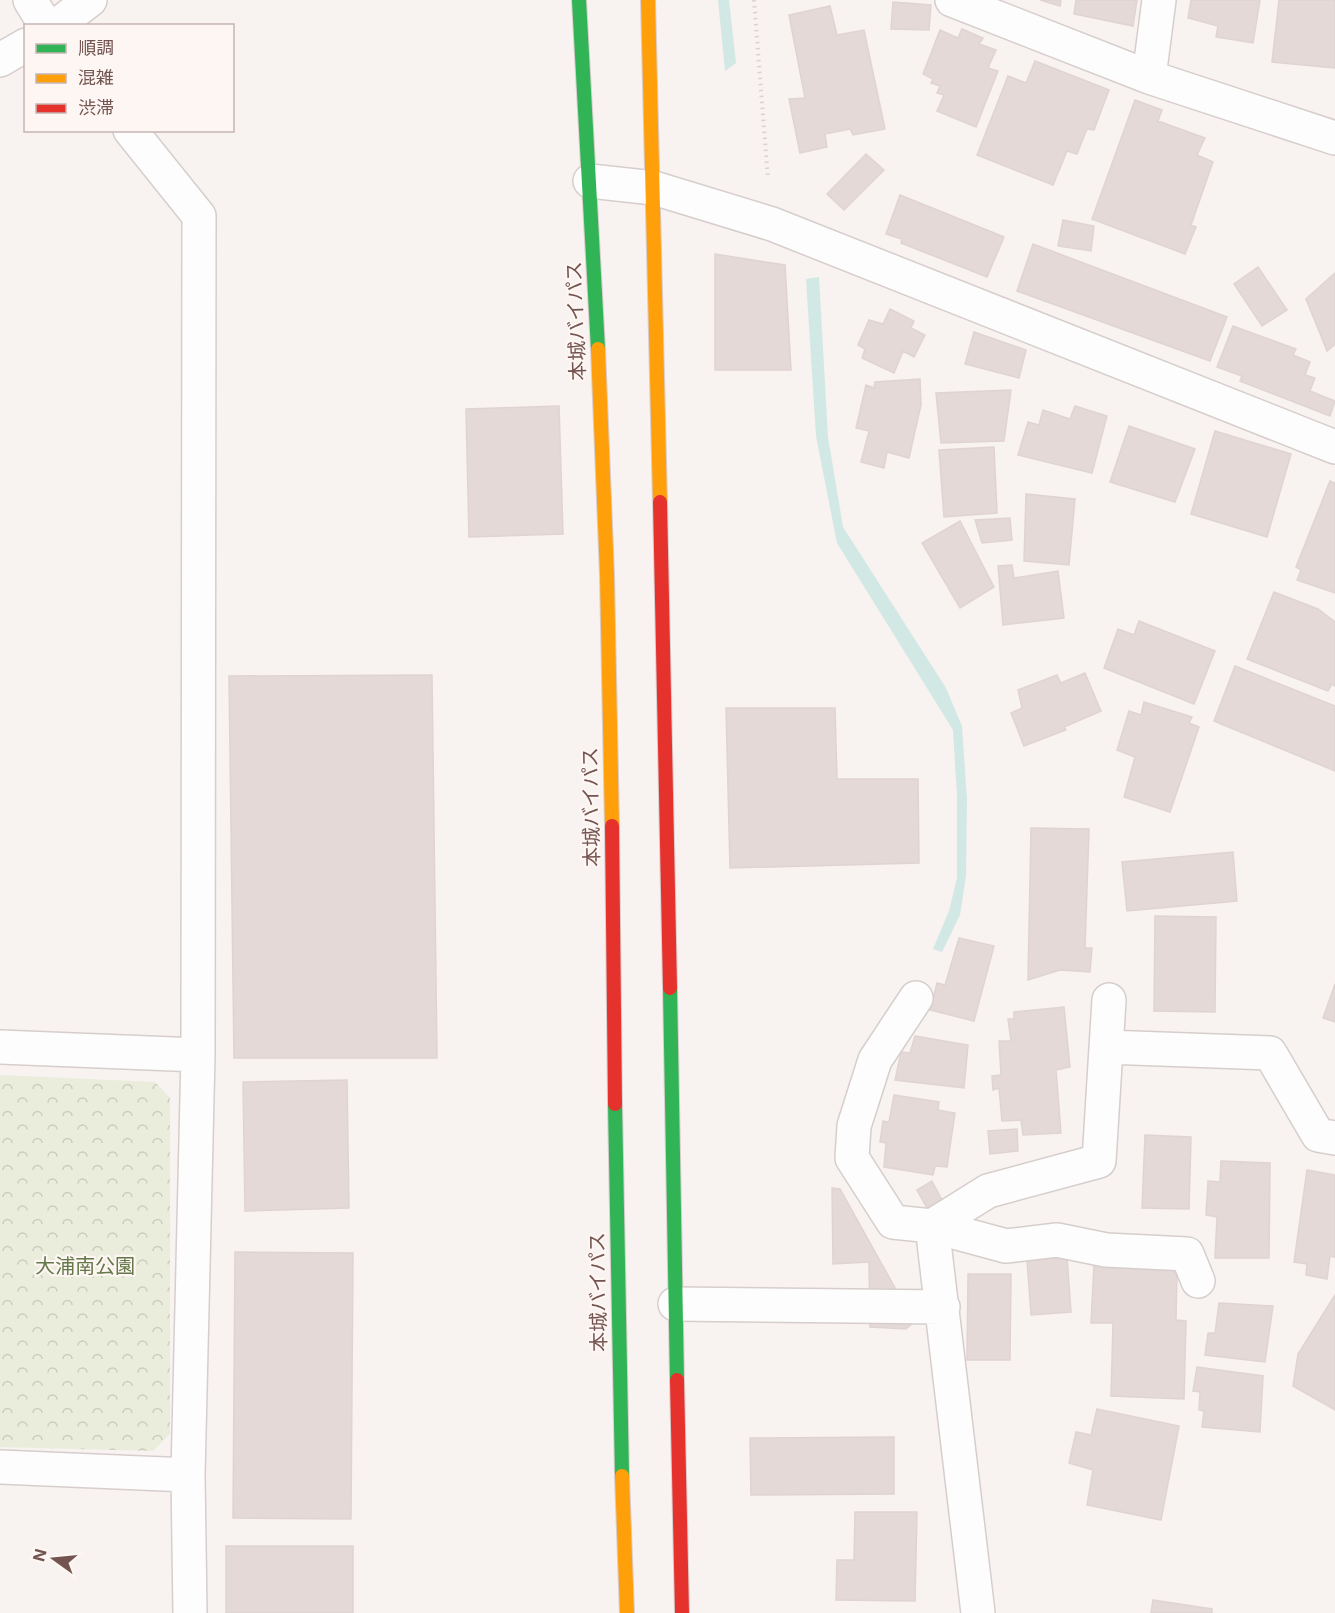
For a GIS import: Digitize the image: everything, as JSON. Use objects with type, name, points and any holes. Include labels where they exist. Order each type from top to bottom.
[{"type":"highway","name":"本城バイパス","points":[[579,0],[590,181],[607,575],[620,1432],[627,1613]]},
{"type":"highway","points":[[648,0],[654,188],[682,1613]]},
{"type":"street","points":[[30,0],[45,24]]},
{"type":"street","points":[[59,24],[90,0]]},
{"type":"street","points":[[952,0],[1149,77],[1335,138]]},
{"type":"street","points":[[1149,77],[1159,0]]},
{"type":"street","points":[[0,60],[24,46]]},
{"type":"street","points":[[132,132],[199,216],[198,1055],[188,1475],[190,1613]]},
{"type":"street","points":[[590,181],[654,188],[772,224],[1335,447]]},
{"type":"street","points":[[916,998],[875,1060],[854,1126],[852,1158],[893,1222],[932,1226],[1006,1246],[1057,1240],[1106,1250],[1187,1254],[1198,1281]]},
{"type":"street","points":[[932,1226],[987,1191],[1099,1161],[1109,1000]]},
{"type":"street","points":[[0,1047],[198,1055]]},
{"type":"street","points":[[1106,1047],[1270,1053],[1318,1135],[1335,1138]]},
{"type":"street","points":[[932,1226],[978,1613]]},
{"type":"street","points":[[675,1304],[943,1306]]},
{"type":"street","points":[[0,1467],[188,1475]]},
{"type":"path","points":[[754,0],[772,224]]},
{"type":"green space","name":"大浦南公園","points":[[0,1075],[155,1082],[170,1098],[170,1434],[153,1451],[0,1447]]},
{"type":"water","points":[[718,0],[729,0],[736,63],[725,71]]},
{"type":"water","points":[[819,277],[828,437],[843,527],[946,688],[962,726],[967,799],[966,876],[960,915],[942,952],[933,949],[949,911],[957,878],[957,796],[953,730],[837,543],[816,436],[806,279]]},
{"type":"building","points":[[1040,0],[1061,0],[1060,6]]},
{"type":"building","points":[[1076,0],[1137,0],[1133,26],[1074,14]]},
{"type":"building","points":[[1191,0],[1260,0],[1253,43],[1216,37],[1218,26],[1188,18]]},
{"type":"building","points":[[1279,0],[1335,0],[1335,68],[1272,62]]},
{"type":"building","points":[[893,2],[931,5],[929,30],[891,29]]},
{"type":"building","points":[[830,6],[837,35],[864,30],[885,129],[853,135],[850,129],[825,134],[827,147],[800,153],[789,99],[805,98],[789,15]]},
{"type":"building","points":[[962,29],[983,38],[979,44],[996,50],[988,68],[998,71],[976,127],[937,111],[944,95],[937,93],[940,86],[931,83],[933,79],[923,74],[940,30],[958,38]]},
{"type":"building","points":[[1035,61],[1109,90],[1094,130],[1087,129],[1077,154],[1067,151],[1053,185],[977,155],[1008,76],[1026,83]]},
{"type":"building","points":[[1135,100],[1162,110],[1158,121],[1205,138],[1197,155],[1213,162],[1191,225],[1196,227],[1185,254],[1092,219]]},
{"type":"building","points":[[866,154],[884,170],[844,210],[827,194]]},
{"type":"building","points":[[900,195],[1004,237],[987,277],[901,243],[902,239],[886,234]]},
{"type":"building","points":[[1063,220],[1094,226],[1091,251],[1058,246]]},
{"type":"building","points":[[1033,244],[1227,317],[1210,361],[1017,291]]},
{"type":"building","points":[[715,254],[785,265],[791,370],[715,370]]},
{"type":"building","points":[[1258,267],[1287,310],[1262,326],[1234,284]]},
{"type":"building","points":[[1335,273],[1335,344],[1327,351],[1306,299]]},
{"type":"building","points":[[890,309],[914,321],[911,328],[925,335],[914,357],[903,351],[894,373],[862,358],[865,349],[858,345],[869,320],[883,324]]},
{"type":"building","points":[[1233,326],[1296,349],[1293,355],[1310,362],[1305,375],[1315,378],[1310,391],[1335,401],[1330,416],[1240,381],[1242,376],[1217,367]]},
{"type":"building","points":[[974,332],[1026,350],[1019,378],[965,364]]},
{"type":"building","points":[[920,379],[921,405],[909,458],[887,452],[884,468],[861,462],[869,431],[856,428],[866,385],[874,388],[875,382]]},
{"type":"building","points":[[1011,390],[1004,441],[941,443],[936,393]]},
{"type":"building","points":[[559,406],[563,534],[469,537],[466,409]]},
{"type":"building","points":[[1075,406],[1107,416],[1092,473],[1018,455],[1028,422],[1039,425],[1043,410],[1070,419]]},
{"type":"building","points":[[1129,426],[1195,449],[1175,502],[1110,482]]},
{"type":"building","points":[[1215,431],[1291,454],[1267,537],[1191,514]]},
{"type":"building","points":[[994,447],[997,513],[944,517],[939,450]]},
{"type":"building","points":[[1330,481],[1335,483],[1335,593],[1297,580],[1301,570],[1296,567]]},
{"type":"building","points":[[1026,494],[1075,499],[1069,565],[1024,561]]},
{"type":"building","points":[[1010,518],[1012,540],[982,543],[975,520]]},
{"type":"building","points":[[960,521],[994,587],[960,608],[922,543]]},
{"type":"building","points":[[1012,565],[1014,578],[1058,571],[1064,618],[1003,625],[998,566]]},
{"type":"building","points":[[1274,592],[1318,609],[1335,622],[1335,686],[1332,684],[1328,691],[1247,659]]},
{"type":"building","points":[[1139,621],[1215,651],[1194,704],[1104,668],[1118,629],[1134,635]]},
{"type":"building","points":[[1235,666],[1335,706],[1335,771],[1214,721]]},
{"type":"building","points":[[1085,673],[1101,711],[1064,727],[1066,730],[1024,746],[1011,713],[1022,708],[1018,690],[1057,675],[1061,683]]},
{"type":"building","points":[[432,675],[437,1058],[234,1058],[229,676]]},
{"type":"building","points":[[1144,702],[1192,717],[1189,723],[1199,727],[1170,812],[1124,797],[1135,757],[1117,750],[1129,711],[1141,715]]},
{"type":"building","points":[[726,708],[835,708],[837,779],[918,779],[919,863],[730,868]]},
{"type":"building","points":[[1031,828],[1089,829],[1085,948],[1092,948],[1090,972],[1060,970],[1028,980]]},
{"type":"building","points":[[1233,852],[1237,901],[1127,911],[1122,862]]},
{"type":"building","points":[[1155,916],[1216,917],[1215,1012],[1154,1011]]},
{"type":"building","points":[[959,938],[994,946],[974,1021],[930,1010],[937,983],[945,985]]},
{"type":"building","points":[[1335,984],[1335,1022],[1323,1018]]},
{"type":"building","points":[[1064,1007],[1070,1067],[1056,1070],[1061,1133],[1023,1135],[1021,1120],[1002,1121],[999,1088],[993,1090],[992,1076],[1001,1075],[999,1041],[1011,1041],[1008,1019],[1014,1019],[1014,1012]]},
{"type":"building","points":[[915,1036],[968,1045],[964,1088],[895,1080],[901,1052],[910,1053]]},
{"type":"building","points":[[347,1080],[349,1208],[245,1211],[243,1082]]},
{"type":"building","points":[[894,1095],[939,1102],[938,1110],[955,1113],[947,1167],[935,1166],[933,1175],[884,1167],[886,1143],[880,1142],[883,1121],[889,1122]]},
{"type":"building","points":[[1017,1129],[1018,1151],[990,1154],[988,1131]]},
{"type":"building","points":[[1145,1135],[1191,1137],[1189,1209],[1142,1208]]},
{"type":"building","points":[[1221,1161],[1270,1163],[1269,1258],[1215,1258],[1217,1217],[1206,1215],[1208,1181],[1220,1182]]},
{"type":"building","points":[[1307,1170],[1335,1175],[1335,1257],[1330,1256],[1327,1279],[1306,1275],[1307,1264],[1294,1262]]},
{"type":"building","points":[[932,1181],[943,1202],[928,1210],[917,1190]]},
{"type":"building","points":[[832,1188],[840,1189],[914,1322],[906,1329],[870,1327],[869,1262],[833,1264]]},
{"type":"building","points":[[235,1252],[353,1253],[351,1519],[233,1518]]},
{"type":"building","points":[[1067,1257],[1071,1312],[1031,1315],[1027,1260]]},
{"type":"building","points":[[1094,1265],[1177,1269],[1176,1320],[1186,1321],[1184,1399],[1111,1396],[1113,1323],[1091,1323]]},
{"type":"building","points":[[968,1274],[1011,1274],[1010,1360],[967,1360]]},
{"type":"building","points":[[1335,1295],[1335,1410],[1293,1386],[1298,1354]]},
{"type":"building","points":[[1219,1303],[1273,1306],[1265,1362],[1205,1355],[1208,1333],[1215,1333]]},
{"type":"building","points":[[1197,1367],[1263,1376],[1260,1432],[1202,1427],[1204,1411],[1199,1410],[1200,1392],[1193,1391]]},
{"type":"building","points":[[1097,1409],[1179,1426],[1161,1520],[1087,1505],[1093,1470],[1069,1463],[1076,1432],[1091,1435]]},
{"type":"building","points":[[894,1437],[894,1494],[751,1495],[750,1438]]},
{"type":"building","points":[[855,1512],[917,1512],[915,1601],[836,1600],[837,1560],[854,1560]]},
{"type":"building","points":[[226,1546],[353,1546],[353,1613],[226,1613]]},
{"type":"building","points":[[1153,1600],[1212,1609],[1212,1613],[1151,1613]]},
{"type":"traffic: fast","points":[[579,0],[598,349]]},
{"type":"traffic: fast","points":[[670,988],[677,1380]]},
{"type":"traffic: fast","points":[[615,1104],[622,1476]]},
{"type":"traffic: slow","points":[[648,0],[660,502]]},
{"type":"traffic: slow","points":[[598,349],[607,575],[612,826]]},
{"type":"traffic: slow","points":[[622,1476],[627,1613]]},
{"type":"traffic: jam","points":[[660,502],[670,988]]},
{"type":"traffic: jam","points":[[612,826],[615,1104]]},
{"type":"traffic: jam","points":[[677,1380],[682,1613]]}]
